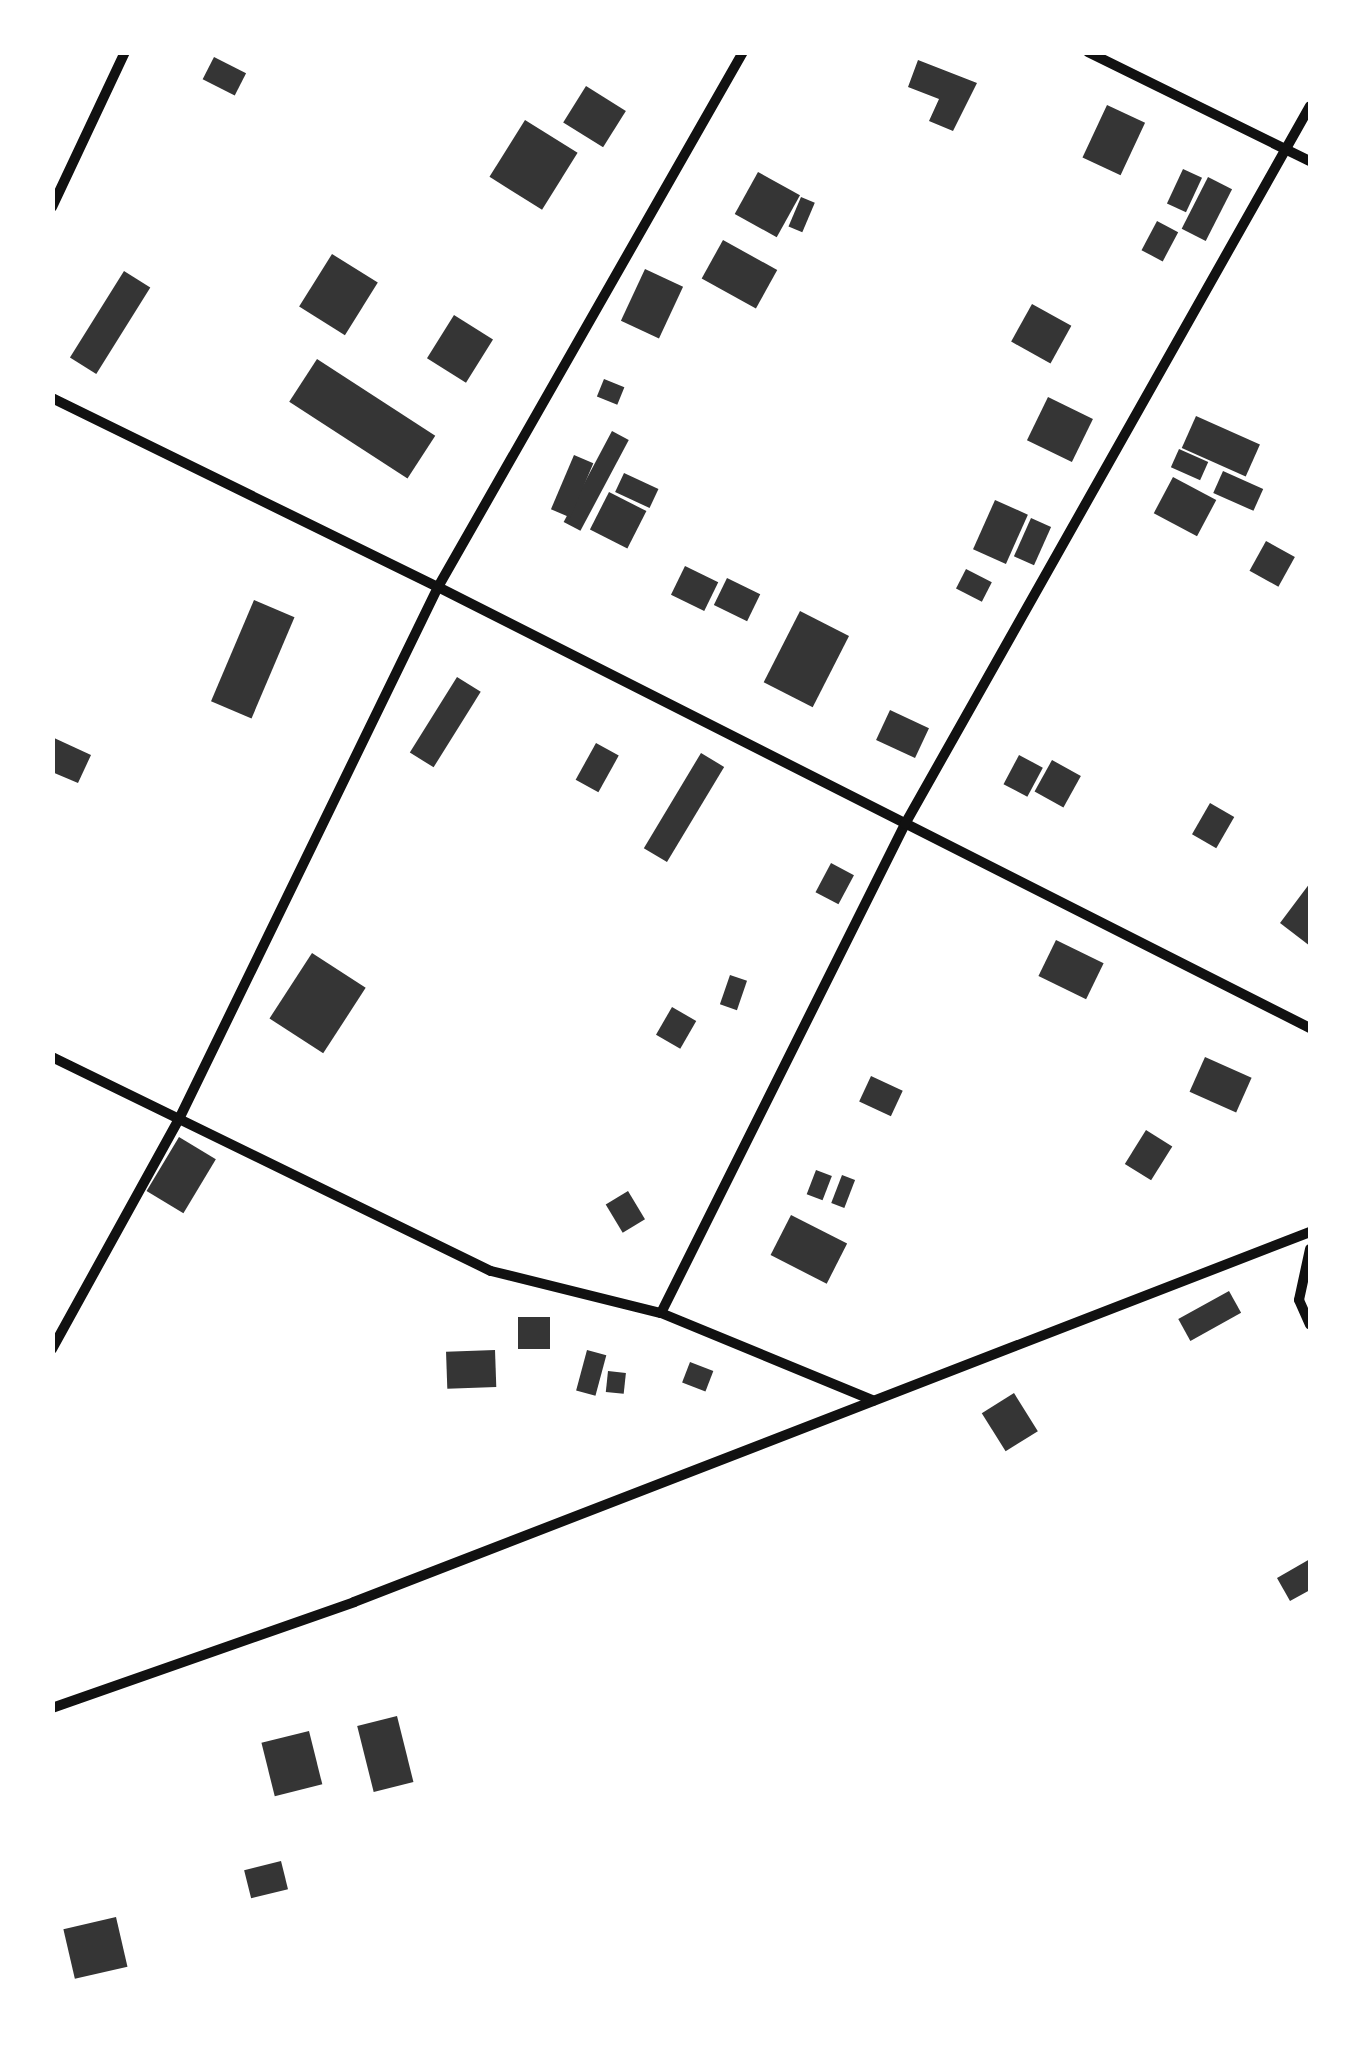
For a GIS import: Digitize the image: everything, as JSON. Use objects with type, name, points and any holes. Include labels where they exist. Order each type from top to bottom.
[{"type":"street","points":[[52,207],[126,52]]},
{"type":"street","points":[[52,1349],[180,1117],[438,587],[742,52]]},
{"type":"street","points":[[1088,52],[1310,161]]},
{"type":"street","points":[[661,1313],[905,824],[1310,106]]},
{"type":"street","points":[[52,398],[438,587],[1310,1028]]},
{"type":"street","points":[[52,1057],[491,1271],[661,1313],[875,1402]]},
{"type":"street","points":[[52,1708],[354,1602],[1310,1232]]},
{"type":"street","points":[[1310,1249],[1299,1300],[1310,1324]]},
{"type":"building","points":[[214,57],[246,73],[235,96],[203,79]]},
{"type":"building","points":[[918,60],[977,83],[953,131],[929,121],[939,99],[908,87]]},
{"type":"building","points":[[586,86],[626,111],[603,147],[563,122]]},
{"type":"building","points":[[1107,105],[1145,123],[1121,175],[1082,158]]},
{"type":"building","points":[[525,120],[578,153],[542,210],[489,177]]},
{"type":"building","points":[[1183,169],[1202,178],[1186,212],[1167,203]]},
{"type":"building","points":[[758,172],[800,195],[777,237],[735,214]]},
{"type":"building","points":[[1208,177],[1232,189],[1206,241],[1182,229]]},
{"type":"building","points":[[801,197],[815,203],[802,232],[788,226]]},
{"type":"building","points":[[1157,221],[1178,232],[1163,261],[1142,250]]},
{"type":"building","points":[[723,240],[777,270],[756,309],[702,278]]},
{"type":"building","points":[[332,254],[378,283],[345,335],[299,307]]},
{"type":"building","points":[[645,269],[683,287],[659,338],[621,321]]},
{"type":"building","points":[[124,271],[150,287],[96,374],[70,358]]},
{"type":"building","points":[[1032,304],[1071,326],[1051,363],[1011,342]]},
{"type":"building","points":[[454,315],[493,339],[466,383],[427,358]]},
{"type":"building","points":[[317,359],[435,436],[407,479],[289,402]]},
{"type":"building","points":[[604,379],[624,387],[617,405],[597,397]]},
{"type":"building","points":[[1048,397],[1093,419],[1072,462],[1027,440]]},
{"type":"building","points":[[1196,416],[1260,444],[1246,476],[1182,448]]},
{"type":"building","points":[[612,431],[629,440],[580,531],[564,522]]},
{"type":"building","points":[[1179,449],[1208,462],[1200,480],[1171,467]]},
{"type":"building","points":[[574,455],[593,463],[570,518],[551,509]]},
{"type":"building","points":[[1223,471],[1263,489],[1253,511],[1213,493]]},
{"type":"building","points":[[624,473],[658,489],[650,508],[615,492]]},
{"type":"building","points":[[1173,477],[1216,500],[1197,536],[1154,513]]},
{"type":"building","points":[[609,492],[646,511],[627,548],[590,529]]},
{"type":"building","points":[[995,500],[1028,515],[1006,564],[973,549]]},
{"type":"building","points":[[1031,518],[1051,527],[1034,565],[1014,556]]},
{"type":"building","points":[[1266,541],[1295,557],[1278,587],[1250,571]]},
{"type":"building","points":[[685,566],[718,582],[704,611],[671,595]]},
{"type":"building","points":[[966,569],[992,582],[982,602],[956,589]]},
{"type":"building","points":[[727,578],[760,594],[747,621],[714,605]]},
{"type":"building","points":[[254,600],[295,617],[252,718],[211,701]]},
{"type":"building","points":[[800,611],[849,636],[813,707],[764,682]]},
{"type":"building","points":[[457,677],[481,692],[434,767],[410,752]]},
{"type":"building","points":[[890,710],[929,728],[915,758],[876,740]]},
{"type":"building","points":[[52,737],[91,755],[78,783],[52,772]]},
{"type":"building","points":[[596,743],[619,756],[598,792],[576,780]]},
{"type":"building","points":[[701,753],[724,767],[667,862],[644,848]]},
{"type":"building","points":[[1019,755],[1043,768],[1027,797],[1004,784]]},
{"type":"building","points":[[1052,760],[1081,776],[1063,807],[1035,791]]},
{"type":"building","points":[[1210,803],[1234,817],[1216,848],[1192,834]]},
{"type":"building","points":[[831,863],[854,875],[838,904],[816,892]]},
{"type":"building","points":[[1310,883],[1310,946],[1280,923]]},
{"type":"building","points":[[1056,940],[1104,963],[1086,999],[1038,976]]},
{"type":"building","points":[[312,953],[366,988],[323,1053],[270,1018]]},
{"type":"building","points":[[730,975],[747,981],[737,1010],[720,1004]]},
{"type":"building","points":[[672,1007],[696,1021],[680,1049],[656,1035]]},
{"type":"building","points":[[1205,1057],[1252,1078],[1236,1112],[1190,1092]]},
{"type":"building","points":[[871,1076],[903,1091],[891,1116],[859,1101]]},
{"type":"building","points":[[1146,1130],[1172,1146],[1151,1180],[1125,1164]]},
{"type":"building","points":[[179,1137],[216,1159],[183,1213],[147,1191]]},
{"type":"building","points":[[816,1170],[832,1176],[823,1200],[807,1194]]},
{"type":"building","points":[[842,1175],[855,1180],[844,1208],[831,1203]]},
{"type":"building","points":[[628,1191],[645,1219],[623,1233],[606,1204]]},
{"type":"building","points":[[791,1215],[847,1244],[827,1284],[771,1255]]},
{"type":"building","points":[[1229,1291],[1241,1313],[1190,1341],[1178,1319]]},
{"type":"building","points":[[518,1317],[550,1317],[550,1349],[518,1349]]},
{"type":"building","points":[[495,1350],[496,1387],[447,1389],[446,1352]]},
{"type":"building","points":[[587,1350],[606,1355],[595,1396],[576,1391]]},
{"type":"building","points":[[690,1362],[713,1371],[705,1391],[682,1383]]},
{"type":"building","points":[[608,1371],[626,1373],[624,1394],[606,1392]]},
{"type":"building","points":[[1014,1393],[1038,1431],[1006,1451],[982,1413]]},
{"type":"building","points":[[1310,1559],[1310,1590],[1290,1601],[1277,1578]]},
{"type":"building","points":[[397,1716],[413,1782],[374,1792],[357,1726]]},
{"type":"building","points":[[309,1731],[322,1784],[275,1796],[261,1743]]},
{"type":"building","points":[[281,1861],[288,1889],[251,1898],[244,1870]]},
{"type":"building","points":[[116,1917],[127,1967],[75,1979],[63,1929]]}]
